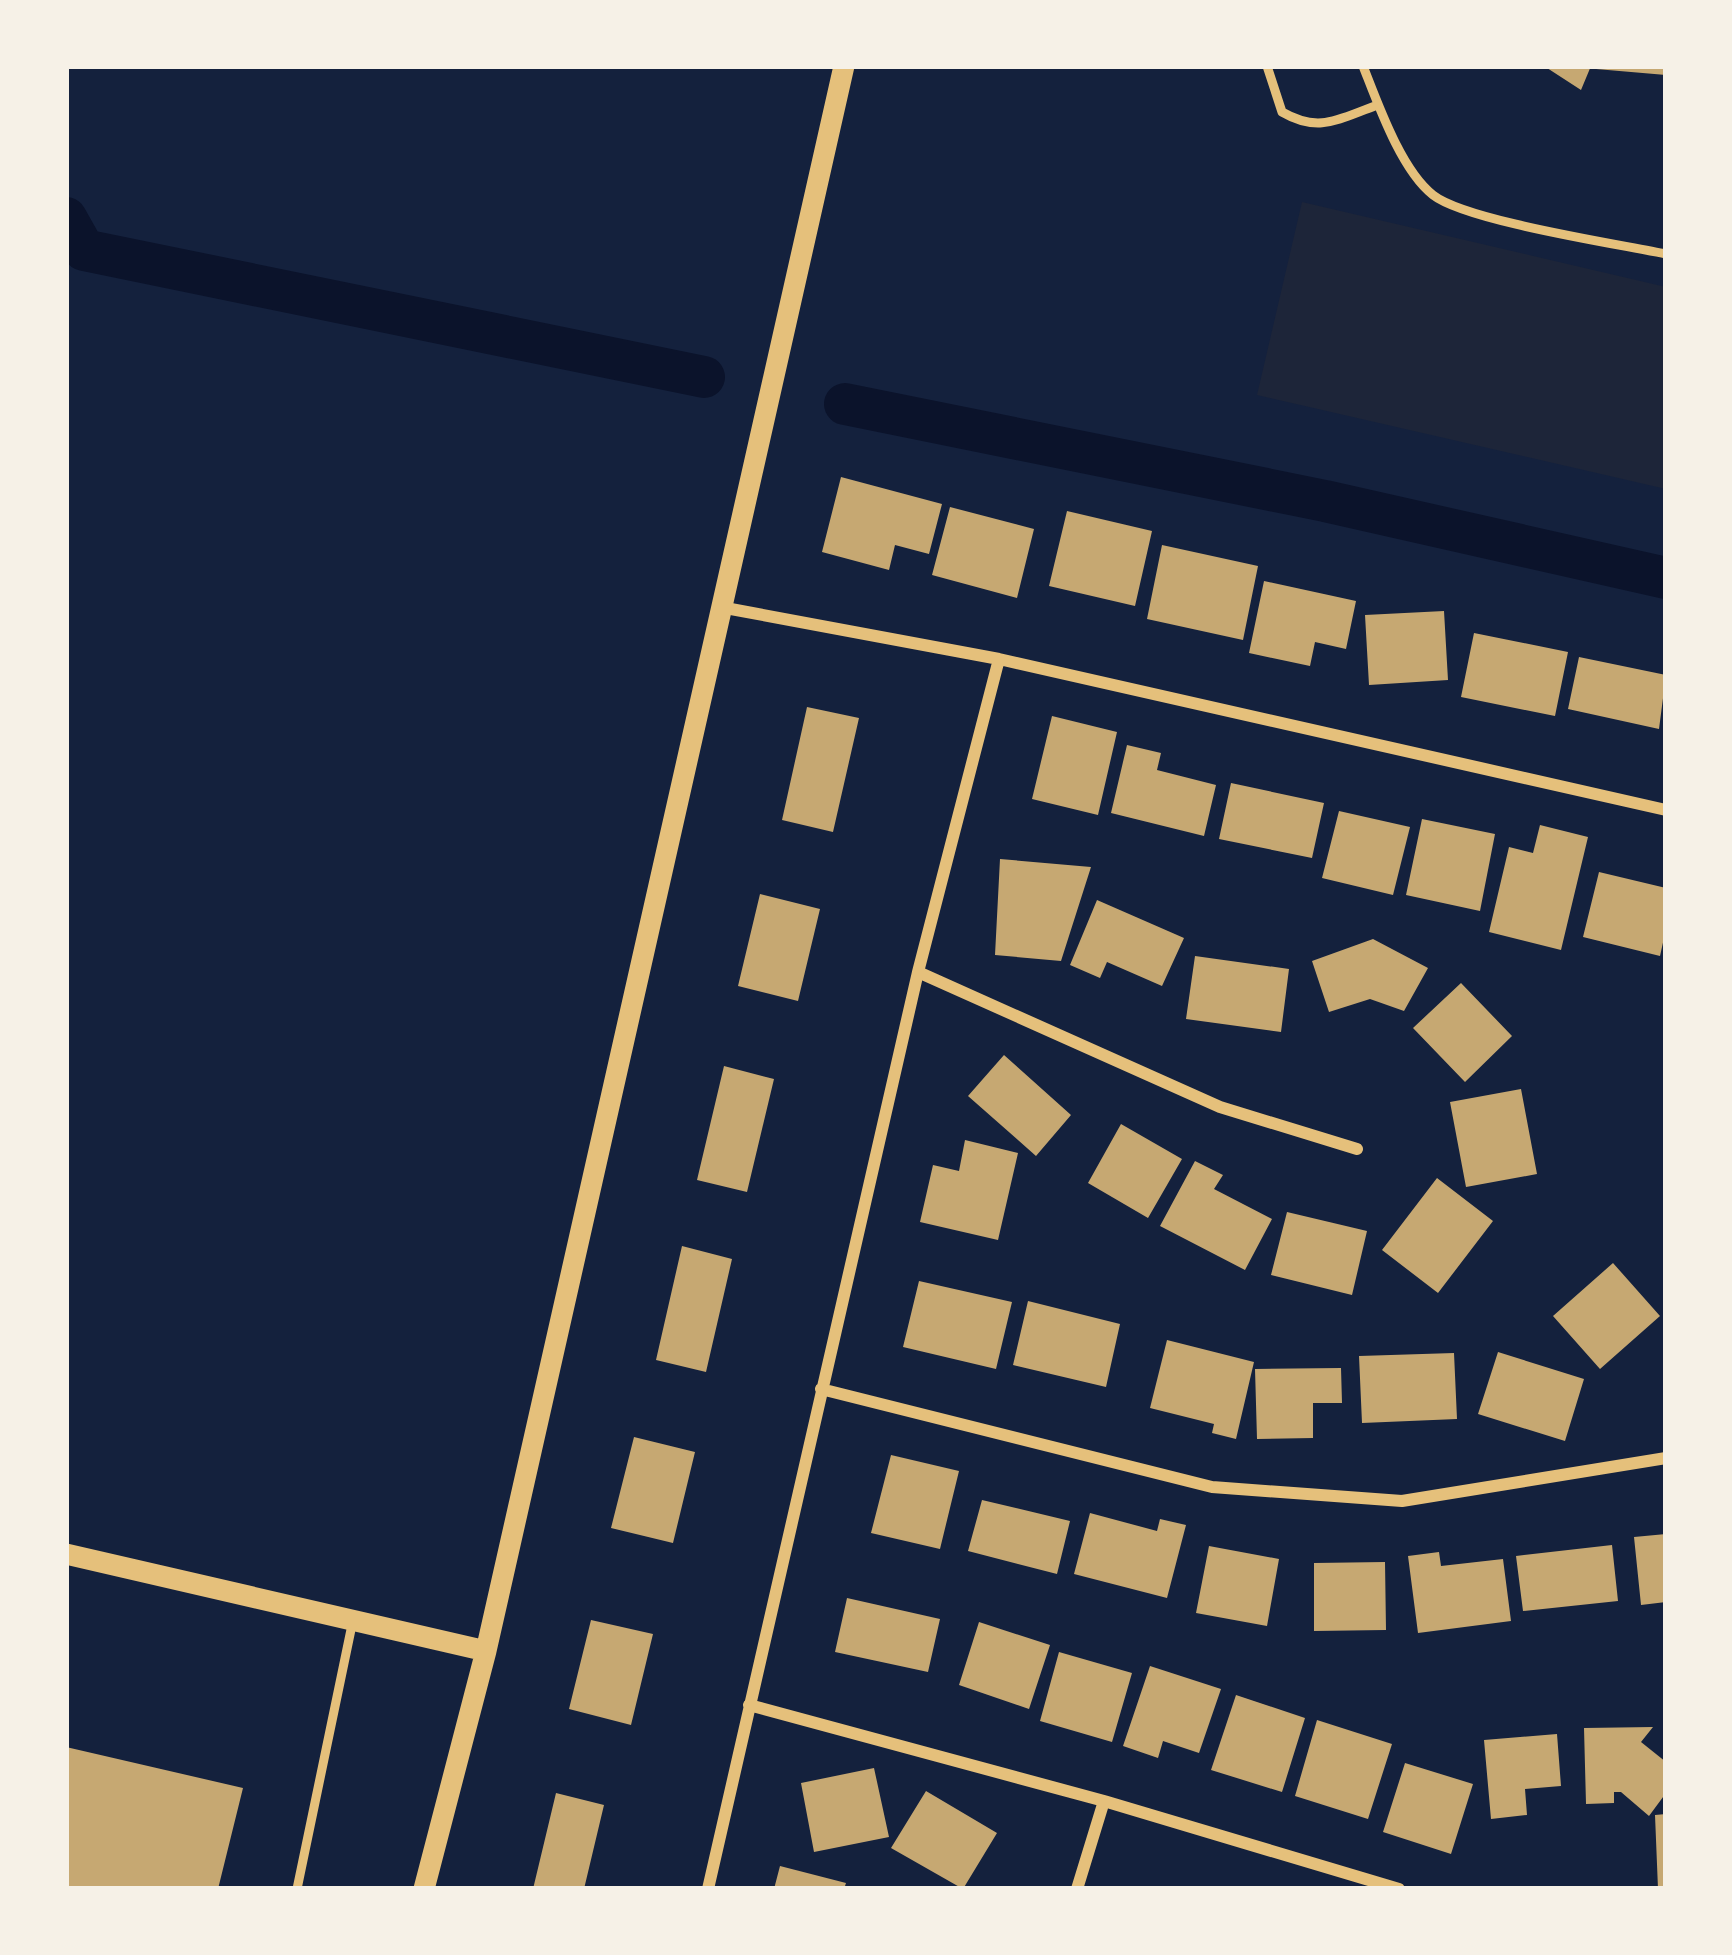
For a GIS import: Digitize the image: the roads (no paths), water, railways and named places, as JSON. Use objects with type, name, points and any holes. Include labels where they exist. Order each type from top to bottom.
[{"type":"street","points":[[424,1889],[486,1651],[844,66]]},
{"type":"street","points":[[719,607],[999,659],[1666,810]]},
{"type":"street","points":[[708,1889],[918,972],[999,659]]},
{"type":"street","points":[[918,972],[1220,1107],[1357,1149]]},
{"type":"street","points":[[821,1389],[1212,1487],[1402,1502],[1666,1458]]},
{"type":"street","points":[[66,1554],[486,1651]]},
{"type":"street","points":[[749,1705],[1104,1801],[1399,1889]]},
{"type":"street","points":[[1077,1889],[1104,1801]]},
{"type":"lane","points":[[1267,66],[1282,112],[1302,124],[1319,126],[1378,105]]},
{"type":"lane","points":[[1363,66],[1412,170],[1432,195],[1450,205],[1666,254]]},
{"type":"lane","points":[[297,1889],[352,1620]]},
{"type":"waterway","points":[[66,218],[84,250],[704,377]]},
{"type":"waterway","points":[[845,404],[1325,501],[1666,578]]}]
